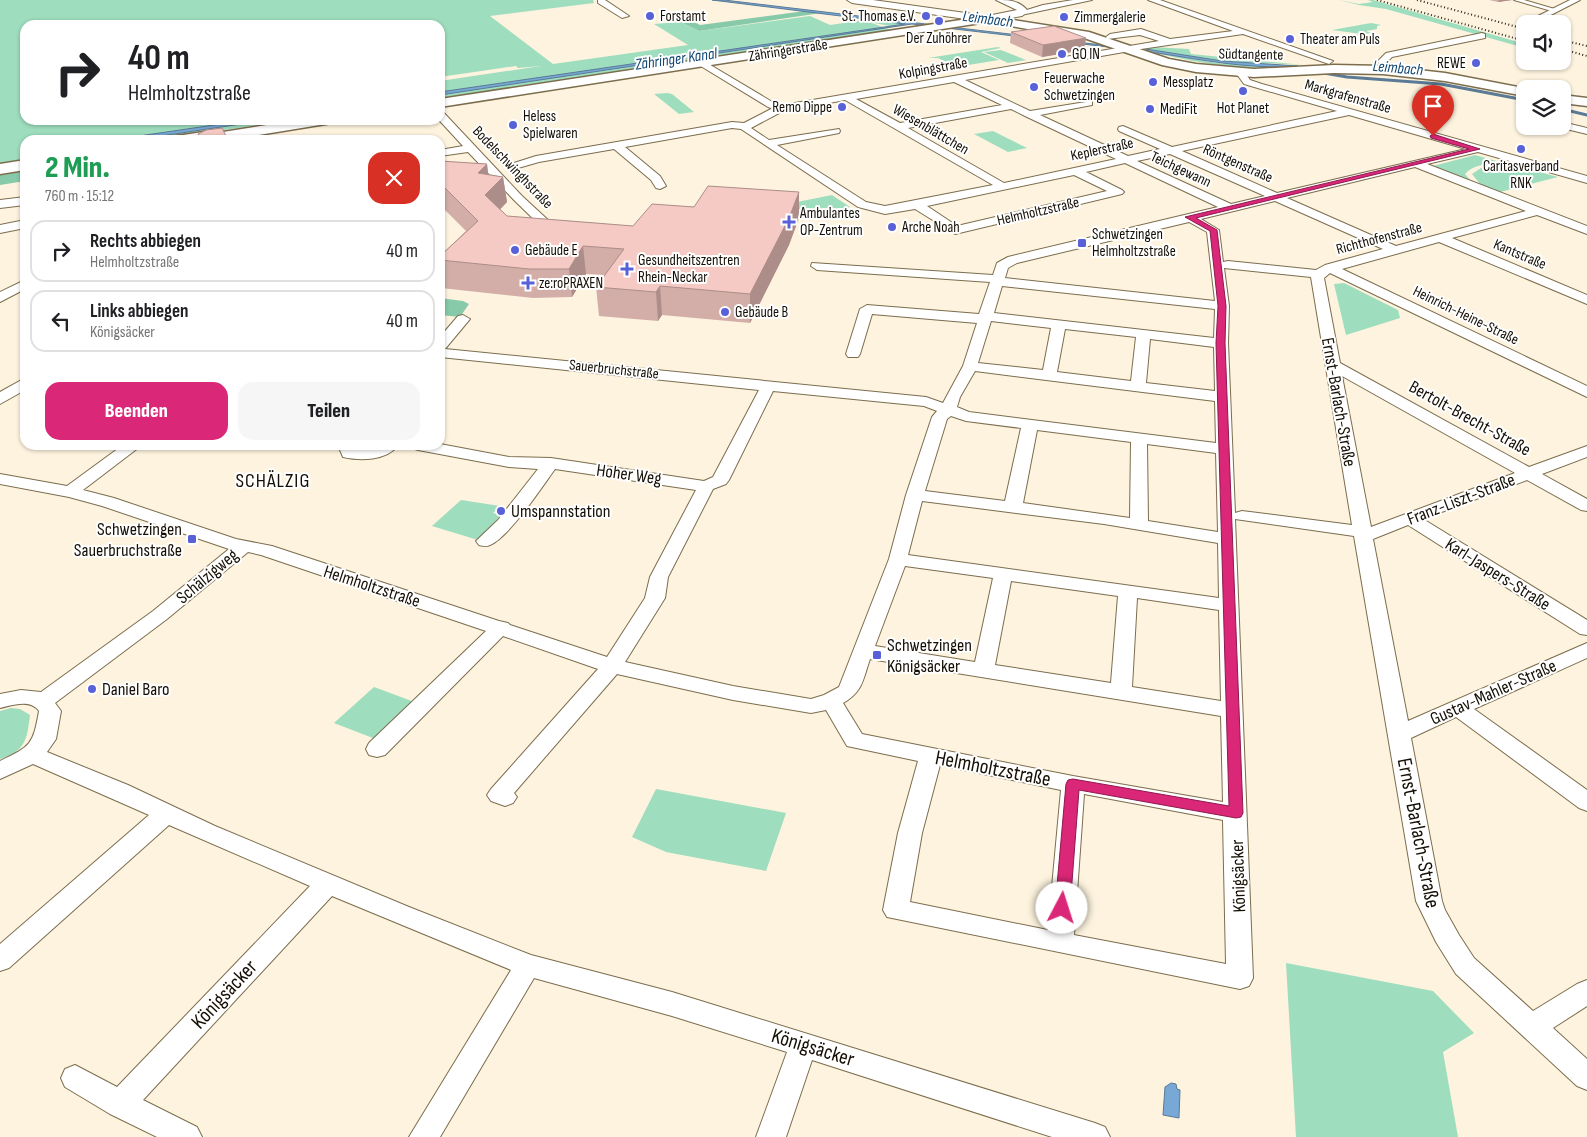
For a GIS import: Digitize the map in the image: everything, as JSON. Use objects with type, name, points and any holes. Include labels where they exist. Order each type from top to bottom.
[{"type":"main road","name":"Südtangente","points":[[987,19],[1016,17],[1196,68],[1241,73],[1317,69],[1383,70],[1445,77],[1516,90]]},
{"type":"main road","name":"Zähringerstraße","points":[[445,101],[940,26],[958,19],[987,19]]},
{"type":"main road","points":[[1571,100],[1587,102]]},
{"type":"main road","points":[[215,135],[290,125]]},
{"type":"main road","points":[[230,135],[291,125]]},
{"type":"main road","points":[[0,169],[20,166]]},
{"type":"street","points":[[609,0],[601,1],[626,16]]},
{"type":"street","points":[[852,0],[958,19]]},
{"type":"street","points":[[1001,0],[1021,8],[1023,11],[1016,17]]},
{"type":"street","points":[[1016,17],[1036,8],[1088,0]]},
{"type":"street","points":[[1152,0],[1239,28],[1243,30],[1242,32],[1329,61]]},
{"type":"street","points":[[1517,0],[1555,10]]},
{"type":"street","points":[[1544,15],[1576,0]]},
{"type":"street","points":[[1110,37],[1146,32],[1170,42]]},
{"type":"street","name":"Kolpingstraße","points":[[616,145],[732,125],[746,126],[777,110],[846,97],[1170,42],[1242,32]]},
{"type":"street","points":[[1383,70],[1382,61],[1389,55],[1482,36]]},
{"type":"street","points":[[702,63],[771,105]]},
{"type":"street","name":"Markgrafenstraße","points":[[1241,73],[1250,83],[1587,180]]},
{"type":"street","name":"Teichgewann","points":[[955,79],[1229,208]]},
{"type":"street","name":"Wiesenblättchen","points":[[846,97],[1002,186]]},
{"type":"street","points":[[1029,114],[1089,103]]},
{"type":"street","points":[[896,127],[1012,106]]},
{"type":"street","name":"Keplerstraße","points":[[768,143],[862,205],[885,210],[917,205],[1348,112]]},
{"type":"street","name":"Bodelschwinghstraße","points":[[445,120],[559,237],[570,238]]},
{"type":"street","points":[[746,126],[746,129],[768,143],[835,131]]},
{"type":"street","points":[[1571,127],[1587,131]]},
{"type":"street","name":"Röntgenstraße","points":[[1123,129],[1395,250]]},
{"type":"street","points":[[616,145],[656,178],[660,186]]},
{"type":"street","name":"Bodelschwinghstraße","points":[[518,165],[532,162],[536,158],[616,145]]},
{"type":"street","points":[[445,152],[471,148]]},
{"type":"street","name":"Helmholtzstraße","points":[[243,547],[251,546],[265,550],[501,627],[612,666],[733,693],[811,706],[831,701],[848,691],[864,651],[898,559],[915,495],[940,417],[948,410],[952,397],[970,366],[1002,266],[1013,260],[1476,149]]},
{"type":"street","points":[[1414,163],[1587,230]]},
{"type":"street","name":"Helmholtzstraße","points":[[917,205],[955,230],[1118,192],[1076,171]]},
{"type":"street","points":[[0,204],[20,201]]},
{"type":"street","name":"Richthofenstraße","points":[[1228,265],[1324,271],[1538,211]]},
{"type":"street","name":"Königsäcker","points":[[931,756],[910,833],[896,910],[1240,978],[1233,710],[1228,605],[1228,539],[1220,343],[1222,306],[1213,230],[1189,217]]},
{"type":"street","points":[[0,228],[20,225]]},
{"type":"street","name":"Kantstraße","points":[[1440,238],[1587,300]]},
{"type":"street","points":[[817,266],[997,280],[1222,306]]},
{"type":"street","name":"Ernst-Barlach-Straße","points":[[1324,271],[1317,278],[1429,901],[1449,945],[1470,971],[1587,1077]]},
{"type":"street","name":"Heinrich-Heine-Straße","points":[[1324,271],[1587,392]]},
{"type":"street","points":[[0,298],[20,287]]},
{"type":"street","points":[[853,354],[868,309],[1060,324],[1220,343]]},
{"type":"street","points":[[445,340],[462,319]]},
{"type":"street","points":[[1049,376],[1060,324]]},
{"type":"street","points":[[1138,387],[1143,334]]},
{"type":"street","name":"Sauerbruchstraße","points":[[445,353],[769,385]]},
{"type":"street","name":"Sauerbruchstraße","points":[[445,362],[742,392],[761,401]]},
{"type":"street","points":[[970,366],[1223,397]]},
{"type":"street","name":"Bertolt-Brecht-Straße","points":[[1333,366],[1587,506]]},
{"type":"street","points":[[505,797],[499,795],[612,666],[655,598],[659,577],[706,486],[720,480],[769,385],[926,402],[966,416],[1224,449]]},
{"type":"street","points":[[2,397],[20,386]]},
{"type":"street","points":[[2,397],[20,399]]},
{"type":"street","points":[[1013,507],[1030,425]]},
{"type":"street","points":[[1139,439],[1139,524]]},
{"type":"street","points":[[70,492],[127,450]]},
{"type":"street","points":[[348,450],[349,453],[363,455],[384,450]]},
{"type":"street","name":"Hoher Weg","points":[[445,450],[529,465],[551,463],[706,486]]},
{"type":"street","name":"Franz-Liszt-Straße","points":[[1362,534],[1410,519],[1587,451]]},
{"type":"street","points":[[485,541],[504,524],[551,463]]},
{"type":"street","name":"Schälzigweg","points":[[0,479],[70,492],[108,502],[243,547]]},
{"type":"street","points":[[915,495],[1139,524],[1228,539]]},
{"type":"street","points":[[1242,516],[1362,534]]},
{"type":"street","name":"Karl-Jaspers-Straße","points":[[1410,519],[1587,629]]},
{"type":"street","name":"Schälzigweg","points":[[42,701],[160,615],[243,547]]},
{"type":"street","points":[[898,559],[1228,605]]},
{"type":"street","points":[[984,668],[1003,574]]},
{"type":"street","points":[[1121,691],[1128,591]]},
{"type":"street","points":[[377,749],[501,627]]},
{"type":"street","name":"Gustav-Mahler-Straße","points":[[1399,734],[1587,650]]},
{"type":"street","points":[[864,651],[984,668],[1233,710]]},
{"type":"street","points":[[0,701],[18,697],[42,701],[50,711],[45,739],[32,755],[0,771]]},
{"type":"street","name":"Helmholtzstraße","points":[[831,701],[855,740],[1073,784],[1236,813]]},
{"type":"street","points":[[1458,708],[1587,802]]},
{"type":"street","name":"Königsäcker","points":[[32,755],[120,791],[400,914],[528,965],[672,1004],[1095,1137]]},
{"type":"street","points":[[1060,943],[1073,784]]},
{"type":"street","points":[[0,960],[167,813]]},
{"type":"street","name":"Königsäcker","points":[[120,1104],[329,883]]},
{"type":"street","points":[[424,1137],[528,965]]},
{"type":"street","points":[[1531,1027],[1587,992]]},
{"type":"street","points":[[771,1137],[803,1045]]},
{"type":"street","points":[[74,1078],[120,1104],[187,1137]]},
{"type":"green space","points":[[0,0],[593,0],[594,3],[490,16],[553,64],[688,45],[654,24],[681,22],[699,31],[810,16],[830,25],[872,19],[907,24],[890,26],[869,22],[891,30],[445,97],[445,80],[541,66],[518,68],[516,66],[445,76],[445,20],[20,20],[20,125],[258,125],[192,135],[20,135],[20,161],[0,164]]},
{"type":"green space","points":[[1339,0],[1359,4],[1373,2],[1368,0],[1373,0],[1516,41],[1516,45],[1386,9],[1359,5]]},
{"type":"green space","points":[[805,11],[821,13],[699,31],[681,22],[690,20],[700,25]]},
{"type":"green space","points":[[1371,23],[1381,25],[1377,26],[1377,29],[1366,31],[1371,33],[1362,34],[1332,30]]},
{"type":"green space","points":[[1152,47],[1189,49],[1191,54],[1303,65],[1222,61],[1146,49]]},
{"type":"green space","points":[[1001,48],[981,52],[999,60],[956,67],[938,58],[928,58]]},
{"type":"green space","points":[[1001,50],[1026,60],[1008,63],[984,52]]},
{"type":"green space","points":[[1152,52],[1218,63],[1283,67],[1266,68],[1217,65]]},
{"type":"green space","points":[[654,94],[672,94],[694,112],[679,114]]},
{"type":"green space","points":[[993,131],[1027,148],[1008,152],[974,134]]},
{"type":"green space","points":[[1475,155],[1507,164],[1484,164],[1474,167],[1465,174],[1470,180],[1433,166]]},
{"type":"green space","points":[[1503,166],[1529,169],[1558,177],[1500,192],[1480,184],[1472,174],[1481,168]]},
{"type":"green space","points":[[20,172],[20,182],[0,185],[0,175]]},
{"type":"green space","points":[[832,195],[850,207],[828,211],[772,207]]},
{"type":"green space","points":[[1344,283],[1398,310],[1400,318],[1346,335],[1334,284]]},
{"type":"green space","points":[[445,299],[463,301],[469,304],[460,317],[445,316]]},
{"type":"green space","points":[[461,500],[500,506],[493,513],[501,515],[478,540],[432,526]]},
{"type":"green space","points":[[374,687],[417,703],[378,740],[334,723]]},
{"type":"green space","points":[[11,708],[20,709],[30,715],[28,731],[20,748],[9,756],[0,759],[0,711]]},
{"type":"green space","points":[[656,789],[786,813],[766,871],[666,852],[632,837]]},
{"type":"green space","points":[[1286,963],[1433,991],[1474,1033],[1443,1052],[1458,1137],[1296,1137]]},
{"type":"water","name":"Zähringer Kanal","points":[[712,0],[1108,47],[912,24],[445,94],[445,91],[905,24]]},
{"type":"water","points":[[1146,49],[1222,61],[1298,66],[1280,67],[1224,63],[1150,52]]},
{"type":"water","points":[[214,125],[234,125],[168,135],[146,135]]},
{"type":"water","points":[[1171,1083],[1176,1084],[1177,1089],[1180,1090],[1179,1118],[1163,1115],[1165,1087]]},
{"type":"building","points":[[1054,26],[1086,38],[1043,45],[1011,32]]},
{"type":"building","points":[[222,128],[226,135],[198,135],[206,130]]},
{"type":"building","points":[[445,161],[487,164],[478,173],[503,177],[485,195],[507,216],[633,226],[652,204],[694,207],[708,186],[799,192],[789,218],[750,294],[660,286],[656,292],[596,287],[624,249],[583,246],[569,269],[529,269],[445,261],[445,251],[478,221],[445,188]]},
{"type":"waterway","name":"Leimbach","points":[[1318,72],[1347,77],[1441,84],[1516,98]]},
{"type":"waterway","name":"Leimbach","points":[[1571,111],[1587,115]]},
{"type":"railway","points":[[1377,0],[1516,39]]},
{"type":"railway","points":[[1417,0],[1516,27]]},
{"type":"railway","points":[[1571,42],[1587,46]]},
{"type":"railway","points":[[1571,52],[1587,56]]},
{"type":"place","name":"Forstamt","points":[[650,16]]},
{"type":"place","name":"St. Thomas e.V.","points":[[926,16]]},
{"type":"place","name":"Zimmergalerie","points":[[1064,17]]},
{"type":"place","name":"Der Zuhöhrer","points":[[939,21]]},
{"type":"place","name":"Theater am Puls","points":[[1290,39]]},
{"type":"place","name":"GO IN","points":[[1062,54]]},
{"type":"place","name":"REWE","points":[[1476,63]]},
{"type":"place","name":"Messplatz","points":[[1153,82]]},
{"type":"place","name":"Feuerwache Schwetzingen","points":[[1034,87]]},
{"type":"place","name":"Hot Planet","points":[[1243,91]]},
{"type":"place","name":"Remo Dippe","points":[[842,107]]},
{"type":"place","name":"MediFit","points":[[1150,109]]},
{"type":"place","name":"Heless Spielwaren","points":[[513,125]]},
{"type":"place","name":"Caritasverband RNK","points":[[1521,149]]},
{"type":"place","name":"Ambulantes OP-Zentrum","points":[[789,222]]},
{"type":"place","name":"Arche Noah","points":[[892,227]]},
{"type":"place","name":"Schwetzingen Helmholtzstraße","points":[[1082,243]]},
{"type":"place","name":"Gebäude E","points":[[515,250]]},
{"type":"place","name":"Gesundheitszentren Rhein-Neckar","points":[[627,269]]},
{"type":"place","name":"ze:roPRAXEN","points":[[528,283]]},
{"type":"place","name":"Gebäude B","points":[[725,312]]},
{"type":"place","name":"Umspannstation","points":[[501,511]]},
{"type":"place","name":"Schwetzingen Sauerbruchstraße","points":[[192,539]]},
{"type":"place","name":"Schwetzingen Königsäcker","points":[[877,655]]},
{"type":"place","name":"Daniel Baro","points":[[92,689]]},
{"type":"district","name":"SCHÄLZIG","points":[[273,480]]},
{"type":"route","points":[[1062,908],[1073,784],[1236,813],[1220,343],[1222,306],[1213,230],[1189,217],[1476,149],[1433,136]]}]
